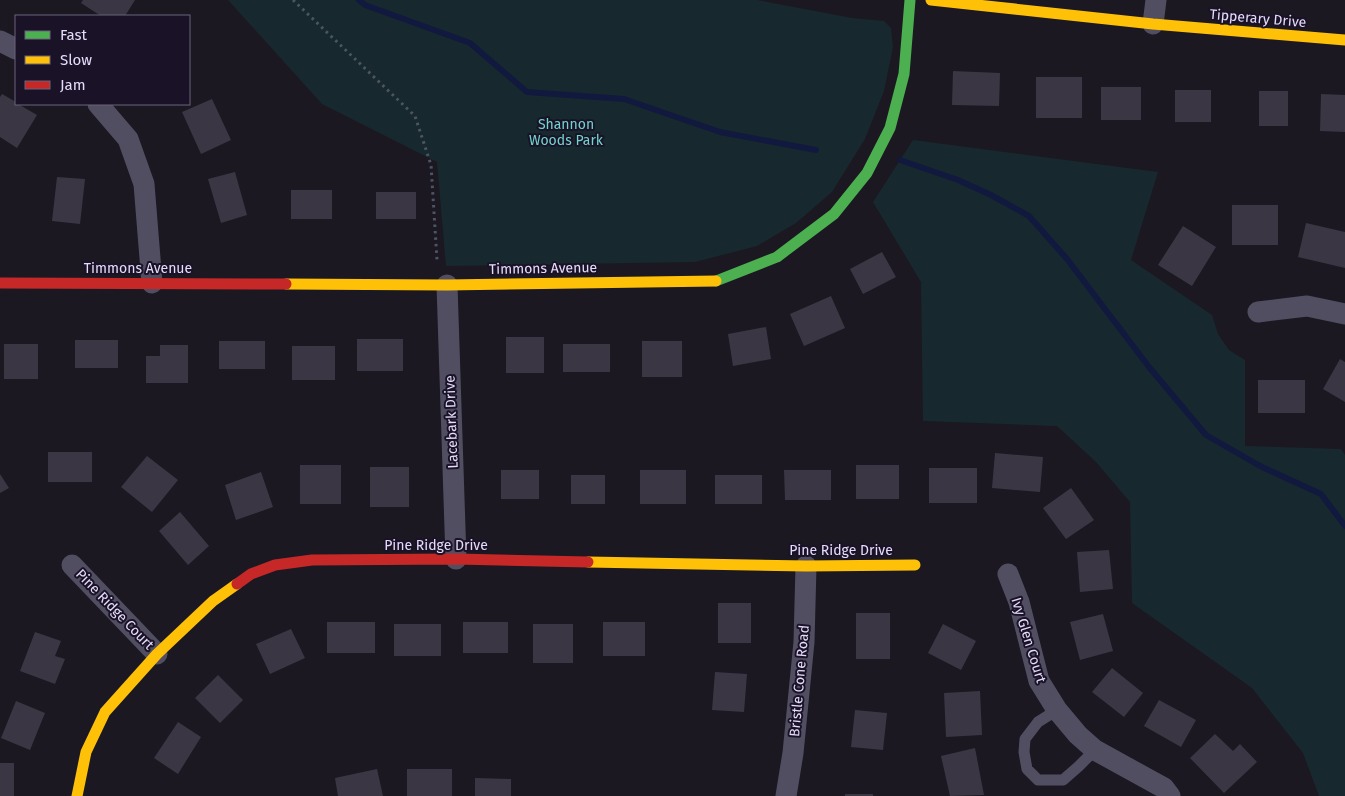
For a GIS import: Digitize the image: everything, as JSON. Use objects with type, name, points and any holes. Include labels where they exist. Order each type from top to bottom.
[{"type":"street","name":"Timmons Avenue","points":[[0,283],[152,283],[442,277],[718,281],[777,257],[834,214],[867,173],[890,128],[904,74],[910,0]]},
{"type":"street","name":"Tipperary Drive","points":[[931,0],[1153,24],[1345,40]]},
{"type":"street","points":[[1153,24],[1156,0]]},
{"type":"street","points":[[0,41],[15,48]]},
{"type":"street","points":[[99,105],[128,139],[144,184],[152,283]]},
{"type":"street","name":"Lacebark Drive","points":[[442,277],[456,560]]},
{"type":"street","points":[[1258,312],[1307,306],[1345,314]]},
{"type":"street","name":"Pine Ridge Drive","points":[[77,796],[86,752],[105,712],[157,654],[213,600],[251,574],[275,565],[312,560],[456,560],[806,566],[914,565]]},
{"type":"street","name":"Pine Ridge Court","points":[[72,565],[157,654]]},
{"type":"street","name":"Bristle Cone Road","points":[[786,796],[793,753],[804,642],[806,566]]},
{"type":"street","name":"Ivy Glen Court","points":[[1008,574],[1019,602],[1039,680],[1057,710],[1078,735],[1094,750],[1164,788],[1170,796]]},
{"type":"lane","points":[[1057,710],[1038,722],[1025,738],[1024,752],[1027,769],[1038,780],[1063,780],[1094,750]]},
{"type":"path","points":[[293,0],[415,116],[431,165],[442,277]]},
{"type":"green space","name":"Shannon Woods Park","points":[[228,0],[757,0],[852,18],[884,21],[891,28],[893,47],[884,91],[865,139],[832,192],[796,223],[757,246],[695,262],[446,266],[437,162],[322,104]]},
{"type":"green space","points":[[913,140],[1158,172],[1131,260],[1212,315],[1218,334],[1229,350],[1245,360],[1245,446],[1341,449],[1345,455],[1345,796],[1319,796],[1303,753],[1252,688],[1132,603],[1130,502],[1096,462],[1057,426],[923,421],[921,282],[873,202]]},
{"type":"building","points":[[83,0],[135,0],[126,15],[99,15],[81,3]]},
{"type":"building","points":[[953,71],[1000,73],[999,106],[952,105]]},
{"type":"building","points":[[1036,77],[1082,77],[1082,118],[1036,118]]},
{"type":"building","points":[[1101,87],[1141,87],[1141,120],[1101,120]]},
{"type":"building","points":[[1175,90],[1211,90],[1211,122],[1175,122]]},
{"type":"building","points":[[1259,91],[1288,91],[1288,126],[1259,126]]},
{"type":"building","points":[[2,94],[15,101],[15,105],[20,105],[37,115],[17,148],[0,137],[0,97]]},
{"type":"building","points":[[1321,94],[1345,95],[1345,132],[1320,131]]},
{"type":"building","points":[[212,99],[231,140],[201,154],[182,112]]},
{"type":"building","points":[[235,172],[247,215],[221,223],[208,179]]},
{"type":"building","points":[[57,177],[85,179],[80,224],[52,221]]},
{"type":"building","points":[[291,190],[332,190],[332,219],[291,219]]},
{"type":"building","points":[[376,192],[416,192],[416,219],[376,219]]},
{"type":"building","points":[[1232,205],[1278,205],[1278,245],[1232,245]]},
{"type":"building","points":[[1306,223],[1345,232],[1345,268],[1298,257]]},
{"type":"building","points":[[1183,226],[1216,247],[1192,286],[1158,265]]},
{"type":"building","points":[[882,252],[896,277],[863,294],[850,269]]},
{"type":"building","points":[[831,296],[845,328],[804,346],[790,314]]},
{"type":"building","points":[[766,327],[771,359],[733,366],[728,334]]},
{"type":"building","points":[[506,337],[544,337],[544,373],[506,373]]},
{"type":"building","points":[[357,339],[403,339],[403,371],[357,371]]},
{"type":"building","points":[[75,340],[118,340],[118,368],[75,368]]},
{"type":"building","points":[[219,341],[265,341],[265,369],[219,369]]},
{"type":"building","points":[[642,341],[682,341],[682,377],[642,377]]},
{"type":"building","points":[[4,344],[38,344],[38,379],[4,379]]},
{"type":"building","points":[[563,344],[610,344],[610,372],[563,372]]},
{"type":"building","points":[[160,345],[188,345],[188,383],[146,383],[146,356],[160,356]]},
{"type":"building","points":[[292,346],[335,346],[335,380],[292,380]]},
{"type":"building","points":[[1340,359],[1345,362],[1345,402],[1323,389]]},
{"type":"building","points":[[1258,380],[1305,380],[1305,413],[1258,413]]},
{"type":"building","points":[[48,452],[92,452],[92,482],[48,482]]},
{"type":"building","points":[[995,453],[1043,457],[1040,492],[992,488]]},
{"type":"building","points":[[147,456],[178,480],[152,512],[121,487]]},
{"type":"building","points":[[300,465],[341,465],[341,504],[300,504]]},
{"type":"building","points":[[856,465],[899,465],[899,499],[856,499]]},
{"type":"building","points":[[370,467],[409,467],[409,507],[370,507]]},
{"type":"building","points":[[929,468],[977,468],[977,503],[929,503]]},
{"type":"building","points":[[501,470],[539,470],[539,499],[501,499]]},
{"type":"building","points":[[640,470],[686,470],[686,504],[640,504]]},
{"type":"building","points":[[784,470],[831,470],[831,500],[785,500]]},
{"type":"building","points":[[261,472],[273,507],[236,520],[225,485]]},
{"type":"building","points":[[0,474],[9,488],[0,493]]},
{"type":"building","points":[[571,475],[605,475],[605,504],[571,504]]},
{"type":"building","points":[[715,475],[762,475],[762,504],[715,504]]},
{"type":"building","points":[[1071,488],[1094,520],[1066,539],[1043,508]]},
{"type":"building","points":[[180,512],[209,546],[188,565],[159,531]]},
{"type":"building","points":[[1109,550],[1113,589],[1080,592],[1077,552]]},
{"type":"building","points":[[718,603],[751,603],[751,643],[718,643]]},
{"type":"building","points":[[856,613],[890,613],[890,659],[856,659]]},
{"type":"building","points":[[1103,614],[1113,651],[1080,660],[1070,622]]},
{"type":"building","points":[[327,622],[375,622],[375,653],[327,653]]},
{"type":"building","points":[[463,622],[508,622],[508,653],[463,653]]},
{"type":"building","points":[[603,622],[645,622],[645,656],[603,656]]},
{"type":"building","points":[[394,624],[441,624],[441,656],[394,656]]},
{"type":"building","points":[[533,624],[573,624],[573,663],[533,663]]},
{"type":"building","points":[[943,624],[976,641],[961,670],[928,653]]},
{"type":"building","points":[[291,629],[305,658],[270,674],[256,644]]},
{"type":"building","points":[[35,632],[61,641],[55,656],[65,659],[55,684],[20,671]]},
{"type":"building","points":[[1112,668],[1143,693],[1124,717],[1092,692]]},
{"type":"building","points":[[715,672],[747,674],[744,712],[712,710]]},
{"type":"building","points":[[218,675],[243,700],[220,723],[195,698]]},
{"type":"building","points":[[980,691],[982,735],[946,737],[944,693]]},
{"type":"building","points":[[1159,700],[1196,720],[1181,747],[1144,726]]},
{"type":"building","points":[[16,701],[45,713],[30,750],[1,738]]},
{"type":"building","points":[[855,710],[887,713],[883,750],[851,747]]},
{"type":"building","points":[[178,722],[201,737],[178,774],[154,758]]},
{"type":"building","points":[[1215,734],[1233,751],[1240,744],[1257,762],[1224,793],[1190,758]]},
{"type":"building","points":[[975,748],[984,795],[950,796],[941,756]]},
{"type":"building","points":[[0,763],[14,763],[14,796],[0,796]]},
{"type":"building","points":[[377,769],[383,796],[338,796],[335,778]]},
{"type":"building","points":[[407,769],[452,769],[452,796],[407,796]]},
{"type":"building","points":[[475,778],[511,779],[511,796],[475,796]]},
{"type":"building","points":[[845,794],[873,794],[873,796],[845,796]]},
{"type":"waterway","points":[[359,0],[365,5],[470,43],[527,92],[624,99],[720,132],[816,150]]},
{"type":"waterway","points":[[900,160],[958,180],[991,195],[1029,216],[1067,259],[1149,367],[1206,435],[1260,466],[1321,494],[1345,526]]},
{"type":"traffic: fast","points":[[716,281],[777,257],[834,214],[867,173],[890,128],[904,74],[910,0]]},
{"type":"traffic: slow","points":[[931,0],[1153,24],[1345,40]]},
{"type":"traffic: slow","points":[[286,284],[447,285],[716,281]]},
{"type":"traffic: slow","points":[[588,562],[806,566],[915,565]]},
{"type":"traffic: slow","points":[[77,796],[86,752],[105,712],[157,654],[213,601],[237,584]]},
{"type":"traffic: jam","points":[[0,283],[286,284]]},
{"type":"traffic: jam","points":[[237,584],[251,574],[275,565],[312,560],[456,559],[588,562]]}]
